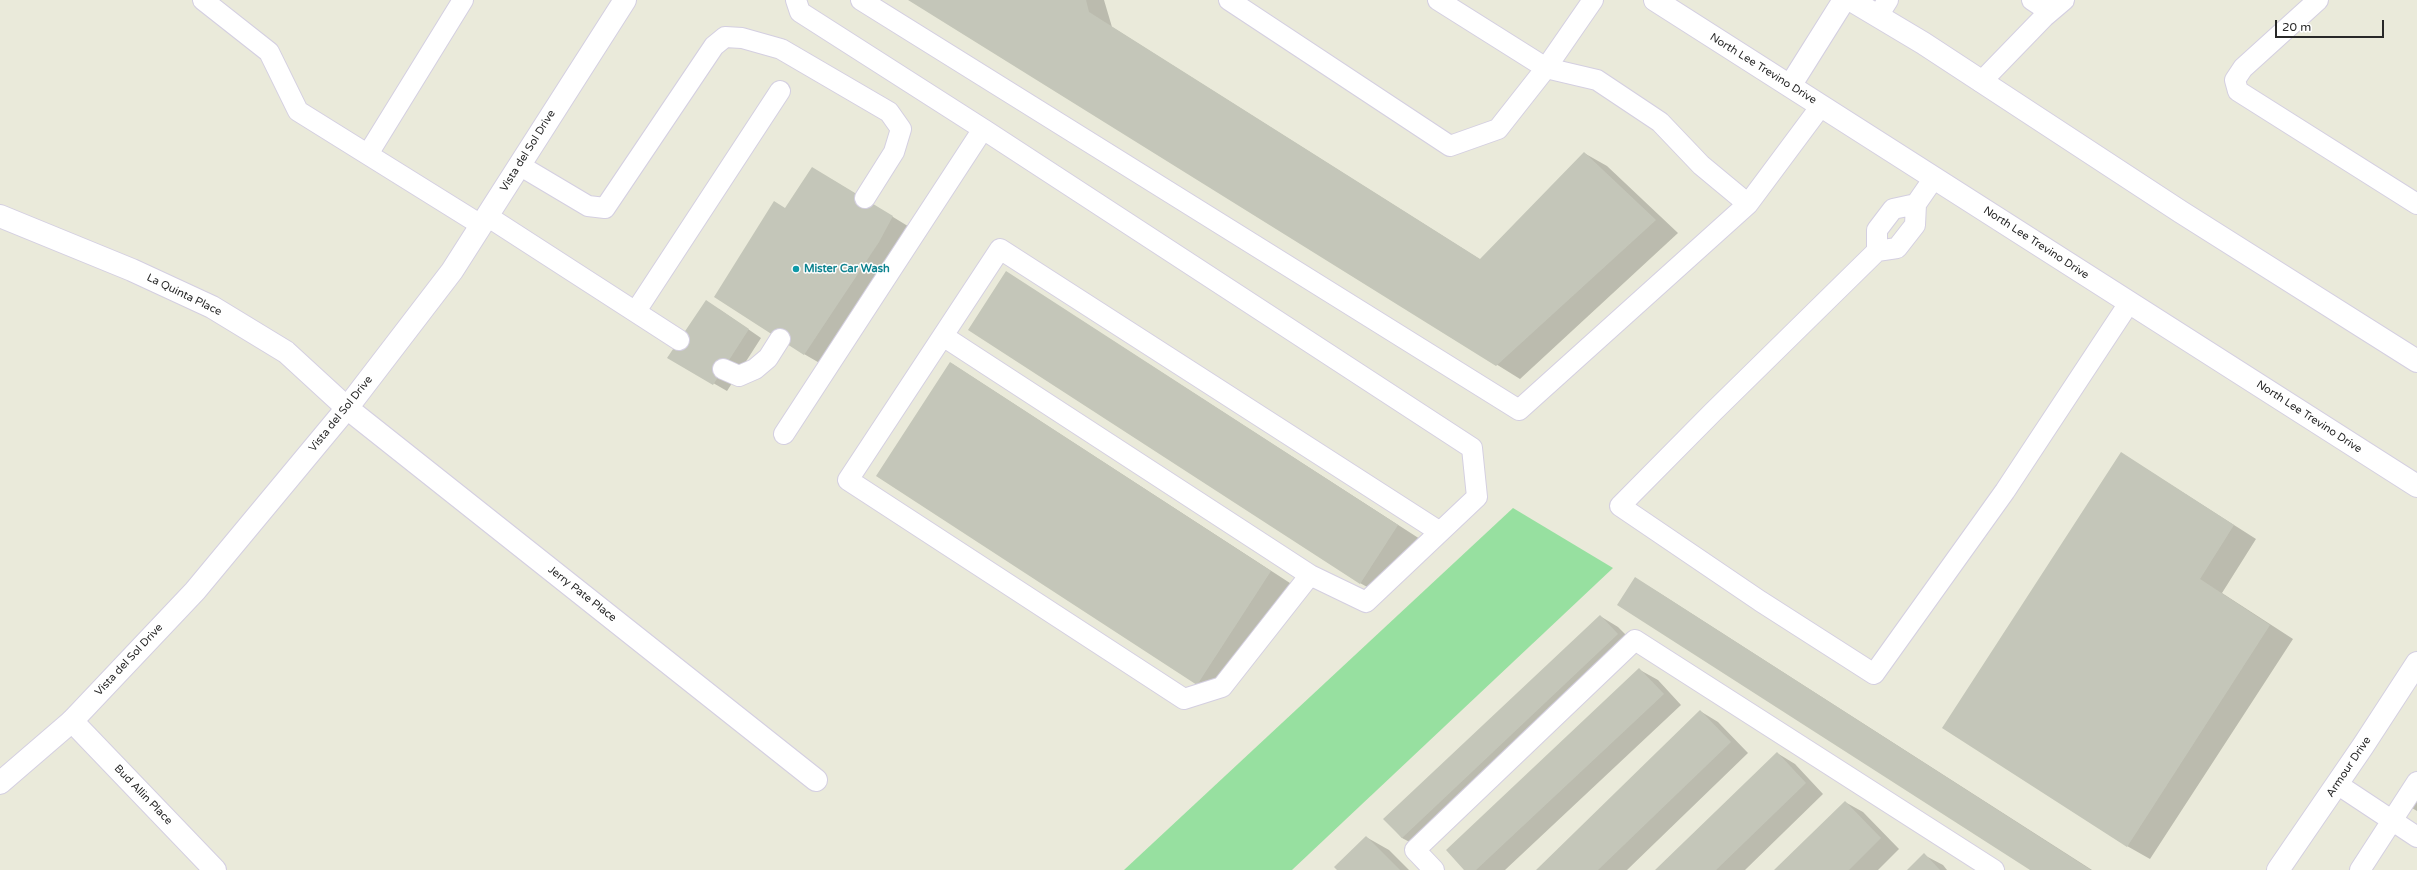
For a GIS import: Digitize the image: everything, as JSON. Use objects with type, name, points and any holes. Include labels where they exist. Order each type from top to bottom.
[{"type":"main road","name":"Vista del Sol Drive","points":[[0,783],[72,721],[195,591],[347,408],[452,270],[625,0]]},
{"type":"main road","name":"North Lee Trevino Drive","points":[[1655,0],[2417,486]]},
{"type":"main road","points":[[1790,86],[1844,0]]},
{"type":"main road","points":[[1851,0],[1883,8],[1981,82],[2181,212],[2417,361]]},
{"type":"main road","name":"La Quinta Place","points":[[0,216],[132,270],[212,307],[286,352],[347,408]]},
{"type":"main road","name":"Jerry Pate Place","points":[[347,408],[816,780]]},
{"type":"main road","name":"Armour Drive","points":[[2278,870],[2417,663]]},
{"type":"main road","name":"Bud Allin Place","points":[[72,721],[215,870]]},
{"type":"lane","points":[[203,0],[269,52],[298,111],[368,154],[484,220],[636,311],[679,340]]},
{"type":"lane","points":[[368,154],[463,0]]},
{"type":"lane","points":[[796,0],[800,12],[983,129],[1472,448],[1477,497],[1366,602],[1310,575],[943,336]]},
{"type":"lane","points":[[860,0],[1519,410],[1748,204],[1822,106]]},
{"type":"lane","points":[[1229,0],[1450,146],[1498,129],[1546,68],[1593,0]]},
{"type":"lane","points":[[1438,0],[1546,68],[1597,80],[1660,122],[1701,165],[1748,204]]},
{"type":"lane","points":[[2032,0],[2057,6]]},
{"type":"lane","points":[[2318,0],[2243,68],[2235,80],[2238,91],[2417,204]]},
{"type":"lane","points":[[1981,82],[2057,6]]},
{"type":"lane","points":[[519,165],[588,206],[605,208],[714,46],[725,37],[742,38],[781,49],[889,112],[901,129],[894,152],[865,198]]},
{"type":"lane","points":[[636,311],[780,91]]},
{"type":"lane","points":[[784,434],[983,129]]},
{"type":"lane","points":[[1934,178],[1916,204],[1916,225],[1897,248],[1877,251],[1713,412],[1620,506],[1760,601],[1874,674],[2005,491],[2129,303]]},
{"type":"lane","points":[[1877,251],[1877,230],[1893,209],[1916,204]]},
{"type":"lane","points":[[1310,575],[1222,688],[1184,699],[848,480],[1000,249],[1440,532]]},
{"type":"lane","points":[[724,369],[739,376],[755,369],[768,358],[780,339]]},
{"type":"lane","points":[[1434,870],[1415,850],[1635,640],[1994,870]]},
{"type":"lane","points":[[2360,870],[2417,782]]},
{"type":"lane","points":[[2337,784],[2417,837]]},
{"type":"green space","points":[[1513,508],[1613,568],[1292,870],[1124,870]]},
{"type":"building","points":[[908,0],[1086,0],[1089,12],[1480,259],[1584,152],[1656,220],[1496,366]]},
{"type":"building","name":"Mister Car Wash","points":[[812,167],[893,216],[879,242],[804,355],[714,297],[774,201],[785,208]]},
{"type":"building","points":[[1006,271],[1398,525],[1360,584],[968,330]]},
{"type":"building","points":[[706,300],[749,329],[713,385],[667,358]]},
{"type":"building","points":[[950,362],[1271,571],[1197,685],[876,476]]},
{"type":"building","points":[[2121,452],[2234,525],[2200,579],[2270,625],[2127,847],[1942,728]]},
{"type":"building","points":[[1635,577],[2091,870],[2030,870],[1617,605]]},
{"type":"building","points":[[1600,615],[1618,634],[1402,838],[1383,819]]},
{"type":"building","points":[[1639,668],[1664,694],[1476,870],[1464,870],[1446,850]]},
{"type":"building","points":[[1700,710],[1731,742],[1598,870],[1536,870]]},
{"type":"building","points":[[1777,752],[1806,783],[1716,870],[1655,870]]},
{"type":"building","points":[[1845,801],[1881,838],[1849,870],[1774,870]]},
{"type":"building","points":[[1366,836],[1400,870],[1337,870],[1334,867]]},
{"type":"building","points":[[1924,853],[1940,870],[1907,870]]},
{"type":"place","name":"Mister Car Wash","points":[[796,269]]}]
